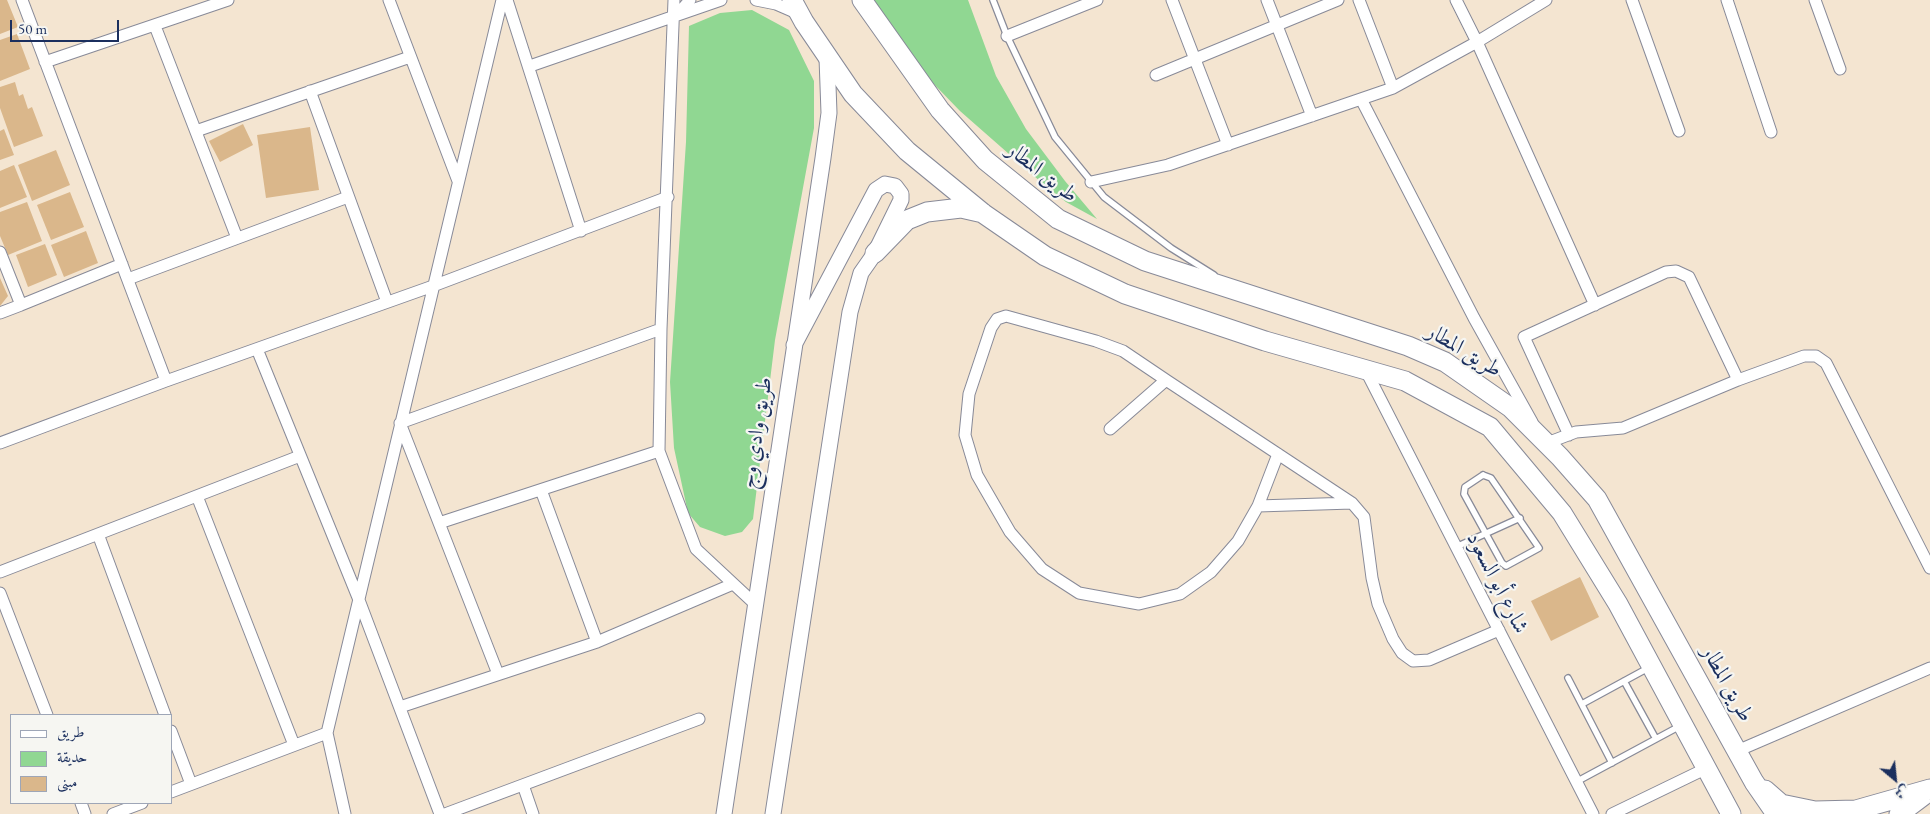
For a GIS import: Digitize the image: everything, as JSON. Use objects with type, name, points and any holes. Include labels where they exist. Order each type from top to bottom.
[{"type":"main road","name":"طريق المطار","points":[[862,0],[940,110],[985,160],[1058,219],[1145,261],[1235,288],[1408,346],[1445,362],[1511,408],[1544,440],[1597,499],[1754,782],[1768,814]]},
{"type":"main road","points":[[796,7],[827,58],[852,94],[907,151],[984,214],[1045,256],[1125,294],[1265,341],[1405,381],[1490,427],[1562,513],[1618,604],[1682,725],[1730,809]]},
{"type":"main road","points":[[875,253],[907,220],[927,212],[961,208],[984,214]]},
{"type":"main road","points":[[1754,782],[1781,804],[1815,811],[1856,810],[1930,790]]},
{"type":"main road","name":"طريق المطار","points":[[1754,782],[1776,814]]},
{"type":"main road","points":[[1898,814],[1930,790]]},
{"type":"street","points":[[22,0],[166,381]]},
{"type":"street","points":[[45,62],[228,0]]},
{"type":"street","points":[[389,0],[458,181]]},
{"type":"street","points":[[344,814],[327,733],[502,0]]},
{"type":"street","points":[[507,0],[530,66],[581,231]]},
{"type":"street","points":[[674,0],[668,197],[661,329],[660,451],[696,549],[754,604]]},
{"type":"street","points":[[674,17],[690,0]]},
{"type":"street","points":[[530,66],[721,0]]},
{"type":"street","points":[[756,0],[796,7]]},
{"type":"street","points":[[1007,36],[1079,3],[1097,0]]},
{"type":"street","points":[[1172,0],[1228,145]]},
{"type":"street","points":[[1267,0],[1312,116]]},
{"type":"street","points":[[1156,74],[1338,0]]},
{"type":"street","points":[[1359,0],[1393,88]]},
{"type":"street","points":[[1456,0],[1477,42],[1595,305]]},
{"type":"street","points":[[1091,182],[1168,165],[1393,88],[1477,42],[1546,0]]},
{"type":"street","points":[[1632,0],[1679,131]]},
{"type":"street","points":[[1727,0],[1772,132]]},
{"type":"street","points":[[1815,0],[1840,69]]},
{"type":"street","points":[[155,26],[237,238]]},
{"type":"street","points":[[196,131],[410,57]]},
{"type":"street","name":"طريق وادي وج","points":[[724,814],[754,604],[828,122],[827,58]]},
{"type":"street","points":[[310,91],[387,302]]},
{"type":"street","points":[[1361,99],[1474,318],[1544,440],[1576,432],[1623,428],[1738,380],[1804,356],[1816,356],[1826,363],[1930,568]]},
{"type":"street","points":[[773,814],[850,312],[861,273],[875,253],[901,200],[899,189],[890,184],[885,184],[876,190],[794,345]]},
{"type":"street","points":[[128,279],[348,197]]},
{"type":"street","points":[[0,443],[166,381],[433,286],[668,197]]},
{"type":"street","points":[[0,252],[20,305]]},
{"type":"street","points":[[0,312],[122,264]]},
{"type":"street","points":[[1569,435],[1524,337],[1666,272],[1676,271],[1689,277],[1738,380]]},
{"type":"street","points":[[1278,454],[1258,506],[1238,541],[1211,572],[1180,594],[1139,604],[1079,593],[1042,569],[1010,532],[977,475],[965,435],[969,394],[991,328],[997,319],[1006,316],[1123,351],[1352,503],[1364,517],[1372,578],[1378,604],[1392,639],[1402,653],[1413,661],[1429,660],[1499,630]]},
{"type":"street","points":[[400,423],[661,329]]},
{"type":"street","points":[[256,349],[359,600],[440,814]]},
{"type":"street","name":"شارع أبو السعود","points":[[1366,369],[1593,814]]},
{"type":"street","points":[[1110,429],[1166,380]]},
{"type":"street","points":[[400,423],[498,674]]},
{"type":"street","points":[[439,523],[660,451]]},
{"type":"street","points":[[0,572],[300,456]]},
{"type":"street","points":[[541,490],[597,642]]},
{"type":"street","points":[[197,496],[294,745]]},
{"type":"street","points":[[1258,506],[1352,503]]},
{"type":"street","points":[[98,534],[165,714]]},
{"type":"street","points":[[400,707],[597,642],[734,584]]},
{"type":"street","points":[[0,593],[47,714]]},
{"type":"street","points":[[1737,751],[1930,668]]},
{"type":"street","points":[[445,814],[460,811],[522,785],[699,719]]},
{"type":"street","points":[[172,792],[327,733]]},
{"type":"street","points":[[172,735],[191,784]]},
{"type":"street","points":[[1612,814],[1707,768]]},
{"type":"street","points":[[522,785],[533,814]]},
{"type":"street","points":[[112,814],[139,804]]},
{"type":"lane","points":[[993,0],[1007,36],[1055,137],[1091,182],[1104,197],[1172,248],[1235,288]]},
{"type":"lane","points":[[1484,475],[1491,478],[1520,518],[1539,548],[1506,566],[1502,563],[1486,534],[1464,491],[1465,487],[1484,475]]},
{"type":"lane","points":[[1456,547],[1520,518]]},
{"type":"lane","points":[[1582,704],[1651,666]]},
{"type":"lane","points":[[1568,678],[1612,763]]},
{"type":"lane","points":[[1624,681],[1656,739]]},
{"type":"lane","points":[[1576,782],[1682,725]]},
{"type":"green space","points":[[871,0],[968,0],[996,76],[1026,129],[1065,181],[1097,219],[1066,202],[960,111],[929,79]]},
{"type":"green space","points":[[752,10],[789,30],[814,81],[814,128],[775,340],[753,519],[742,532],[725,536],[700,527],[688,513],[674,448],[670,382],[686,142],[689,26],[720,13]]},
{"type":"building","points":[[0,0],[7,0],[18,27],[0,34]]},
{"type":"building","points":[[17,34],[30,69],[0,81],[0,40]]},
{"type":"building","points":[[15,82],[19,96],[23,94],[28,109],[32,107],[43,136],[14,147],[0,108],[0,87]]},
{"type":"building","points":[[243,124],[253,145],[220,162],[209,141]]},
{"type":"building","points":[[310,127],[319,190],[266,198],[257,135]]},
{"type":"building","points":[[4,129],[14,155],[0,160],[0,131]]},
{"type":"building","points":[[56,150],[70,185],[32,201],[18,165]]},
{"type":"building","points":[[14,165],[27,197],[0,208],[0,171]]},
{"type":"building","points":[[70,192],[84,227],[51,240],[37,205]]},
{"type":"building","points":[[27,202],[42,241],[8,255],[0,236],[0,212]]},
{"type":"building","points":[[86,231],[98,263],[64,277],[51,245]]},
{"type":"building","points":[[45,244],[57,275],[28,287],[16,255]]},
{"type":"building","points":[[0,278],[8,296],[0,306]]},
{"type":"building","points":[[1580,577],[1599,617],[1551,641],[1531,601]]}]
